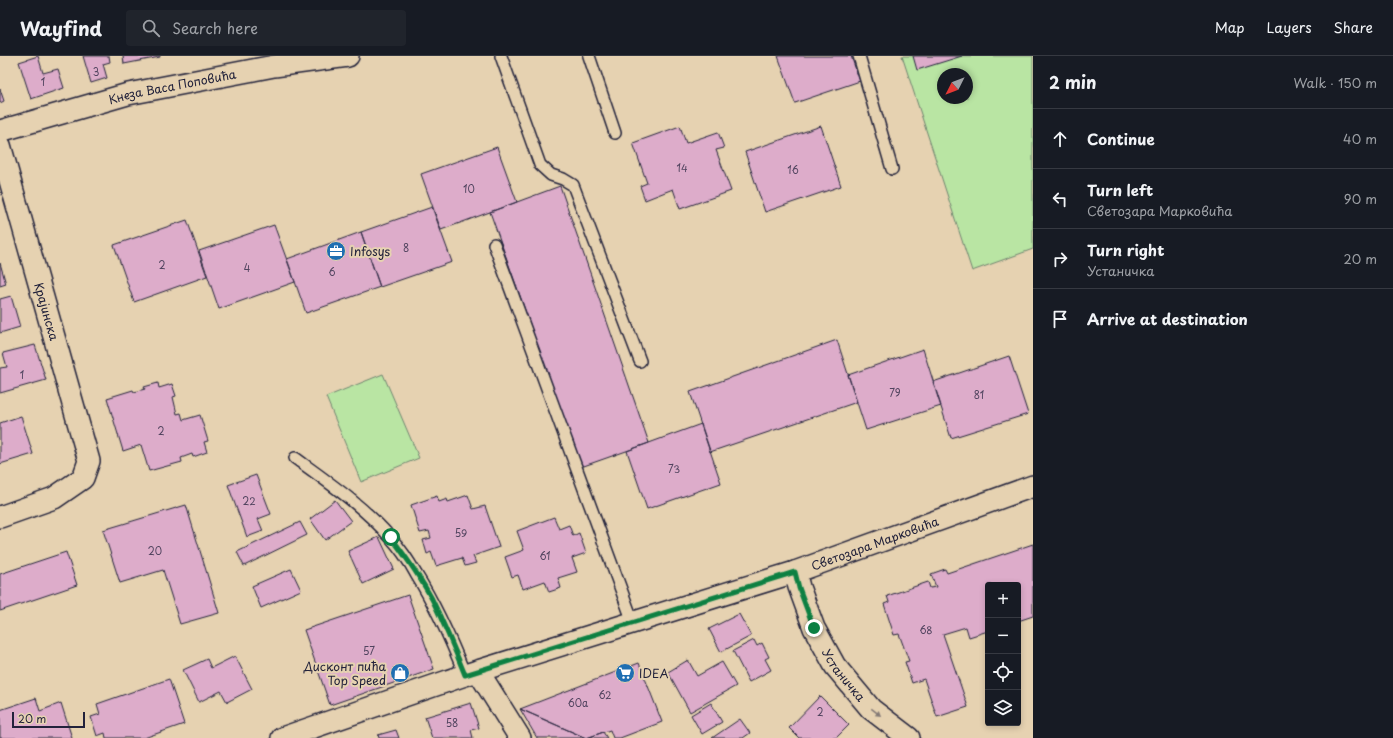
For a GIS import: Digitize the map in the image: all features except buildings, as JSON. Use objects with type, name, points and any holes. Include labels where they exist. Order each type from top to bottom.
[{"type":"street","name":"Кнеза Васа Поповића","points":[[0,131],[128,94],[274,66],[348,56]]},
{"type":"street","name":"Крајинска","points":[[0,145],[89,461],[83,478],[54,498],[0,517]]},
{"type":"street","name":"Светозара Марковића","points":[[282,738],[471,673],[795,572],[1033,486]]},
{"type":"street","name":"Устаничка","points":[[795,572],[799,588],[814,628],[835,666],[871,709],[909,738]]},
{"type":"street","points":[[471,673],[520,738]]},
{"type":"lane","points":[[501,56],[540,165],[551,175],[563,179],[573,185],[640,361]]},
{"type":"lane","points":[[590,56],[615,133]]},
{"type":"lane","points":[[858,56],[892,169]]},
{"type":"lane","points":[[494,244],[633,622]]},
{"type":"lane","points":[[294,458],[365,511],[391,537],[431,598],[448,634],[471,673]]},
{"type":"green space","points":[[902,56],[1033,56],[1033,249],[972,271]]},
{"type":"green space","points":[[383,374],[419,458],[361,482],[326,397]]},
{"type":"place","name":"Infosys","points":[[336,251]]},
{"type":"place","name":"Дисконт пића Top Speed","points":[[400,673]]},
{"type":"place","name":"IDEA","points":[[625,673]]},
{"type":"route","points":[[391,537],[431,598],[465,675],[795,572],[799,588],[814,628]]}]
